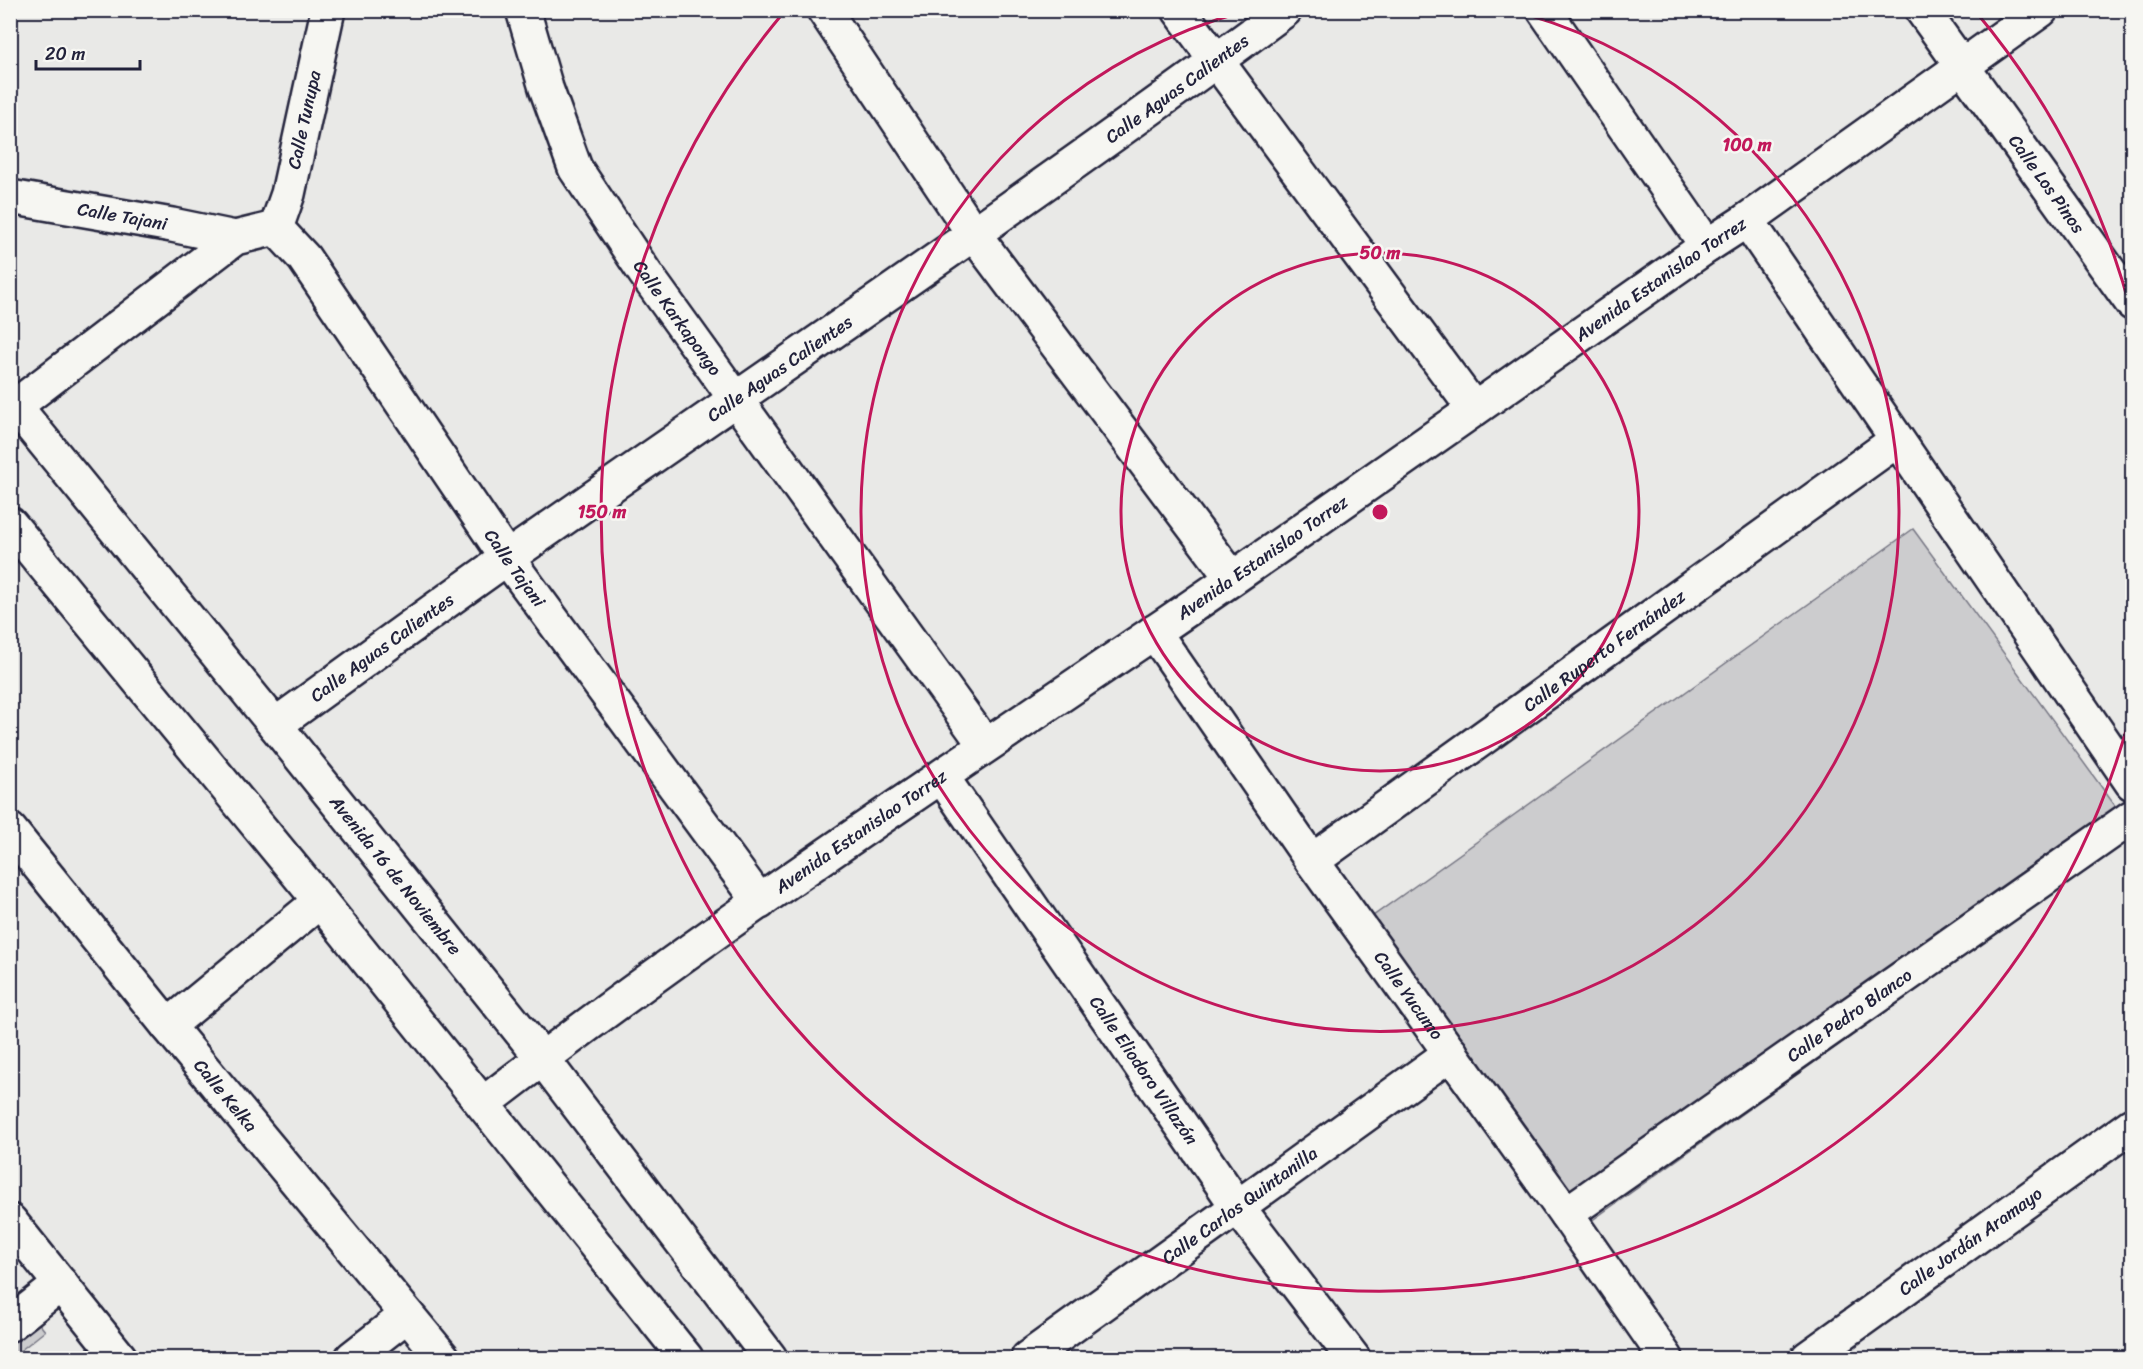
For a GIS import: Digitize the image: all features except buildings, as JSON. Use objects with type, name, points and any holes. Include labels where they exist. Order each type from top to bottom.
[{"type":"street","name":"Calle Tunupa","points":[[276,228],[288,194],[328,10]]},
{"type":"street","name":"Calle Karkapongo","points":[[523,10],[546,88],[575,168],[645,273],[986,745]]},
{"type":"street","points":[[824,10],[973,233],[1232,578]]},
{"type":"street","points":[[1179,10],[1474,409]]},
{"type":"street","name":"Calle Aguas Calientes","points":[[275,725],[507,558],[738,400],[1216,62],[1285,10]]},
{"type":"street","points":[[1544,10],[1707,246]]},
{"type":"street","name":"Calle Los Pinos","points":[[1922,10],[2128,288]]},
{"type":"street","name":"Avenida Estanislao Torrez","points":[[483,1104],[542,1058],[760,902],[1154,632],[1747,220],[2041,10]]},
{"type":"street","name":"Calle Tajani","points":[[10,197],[235,238]]},
{"type":"street","points":[[1747,220],[2133,783]]},
{"type":"street","points":[[12,406],[235,238],[276,228]]},
{"type":"street","name":"Calle Tajani","points":[[276,228],[304,258],[507,558],[760,902]]},
{"type":"street","name":"Avenida 16 de Noviembre","points":[[12,406],[275,725],[542,1058],[770,1359]]},
{"type":"street","name":"Calle Ruperto Fernández","points":[[1312,861],[1897,440]]},
{"type":"street","points":[[10,524],[320,902],[686,1359]]},
{"type":"street","name":"Calle Yucumo","points":[[1154,632],[1312,861],[1566,1214],[1666,1359]]},
{"type":"street","name":"Calle Eliodoro Villazón","points":[[942,777],[1237,1206],[1353,1359]]},
{"type":"street","name":"Calle Pedro Blanco","points":[[1566,1214],[2133,817]]},
{"type":"street","name":"Calle Kelka","points":[[10,830],[168,1026],[443,1359]]},
{"type":"street","points":[[168,1026],[320,902]]},
{"type":"street","name":"Calle Carlos Quintanilla","points":[[1028,1359],[1451,1053]]},
{"type":"street","name":"Calle Jordán Aramayo","points":[[1808,1359],[2133,1125]]},
{"type":"street","points":[[10,1221],[120,1359]]},
{"type":"street","points":[[10,1324],[61,1284]]},
{"type":"street","points":[[352,1359],[407,1315]]},
{"type":"shaded area","points":[[1913,529],[2119,811],[2031,877],[2044,899],[1584,1226],[1369,919]]},
{"type":"shaded area","points":[[10,1287],[45,1331],[11,1358],[10,1358]]}]
